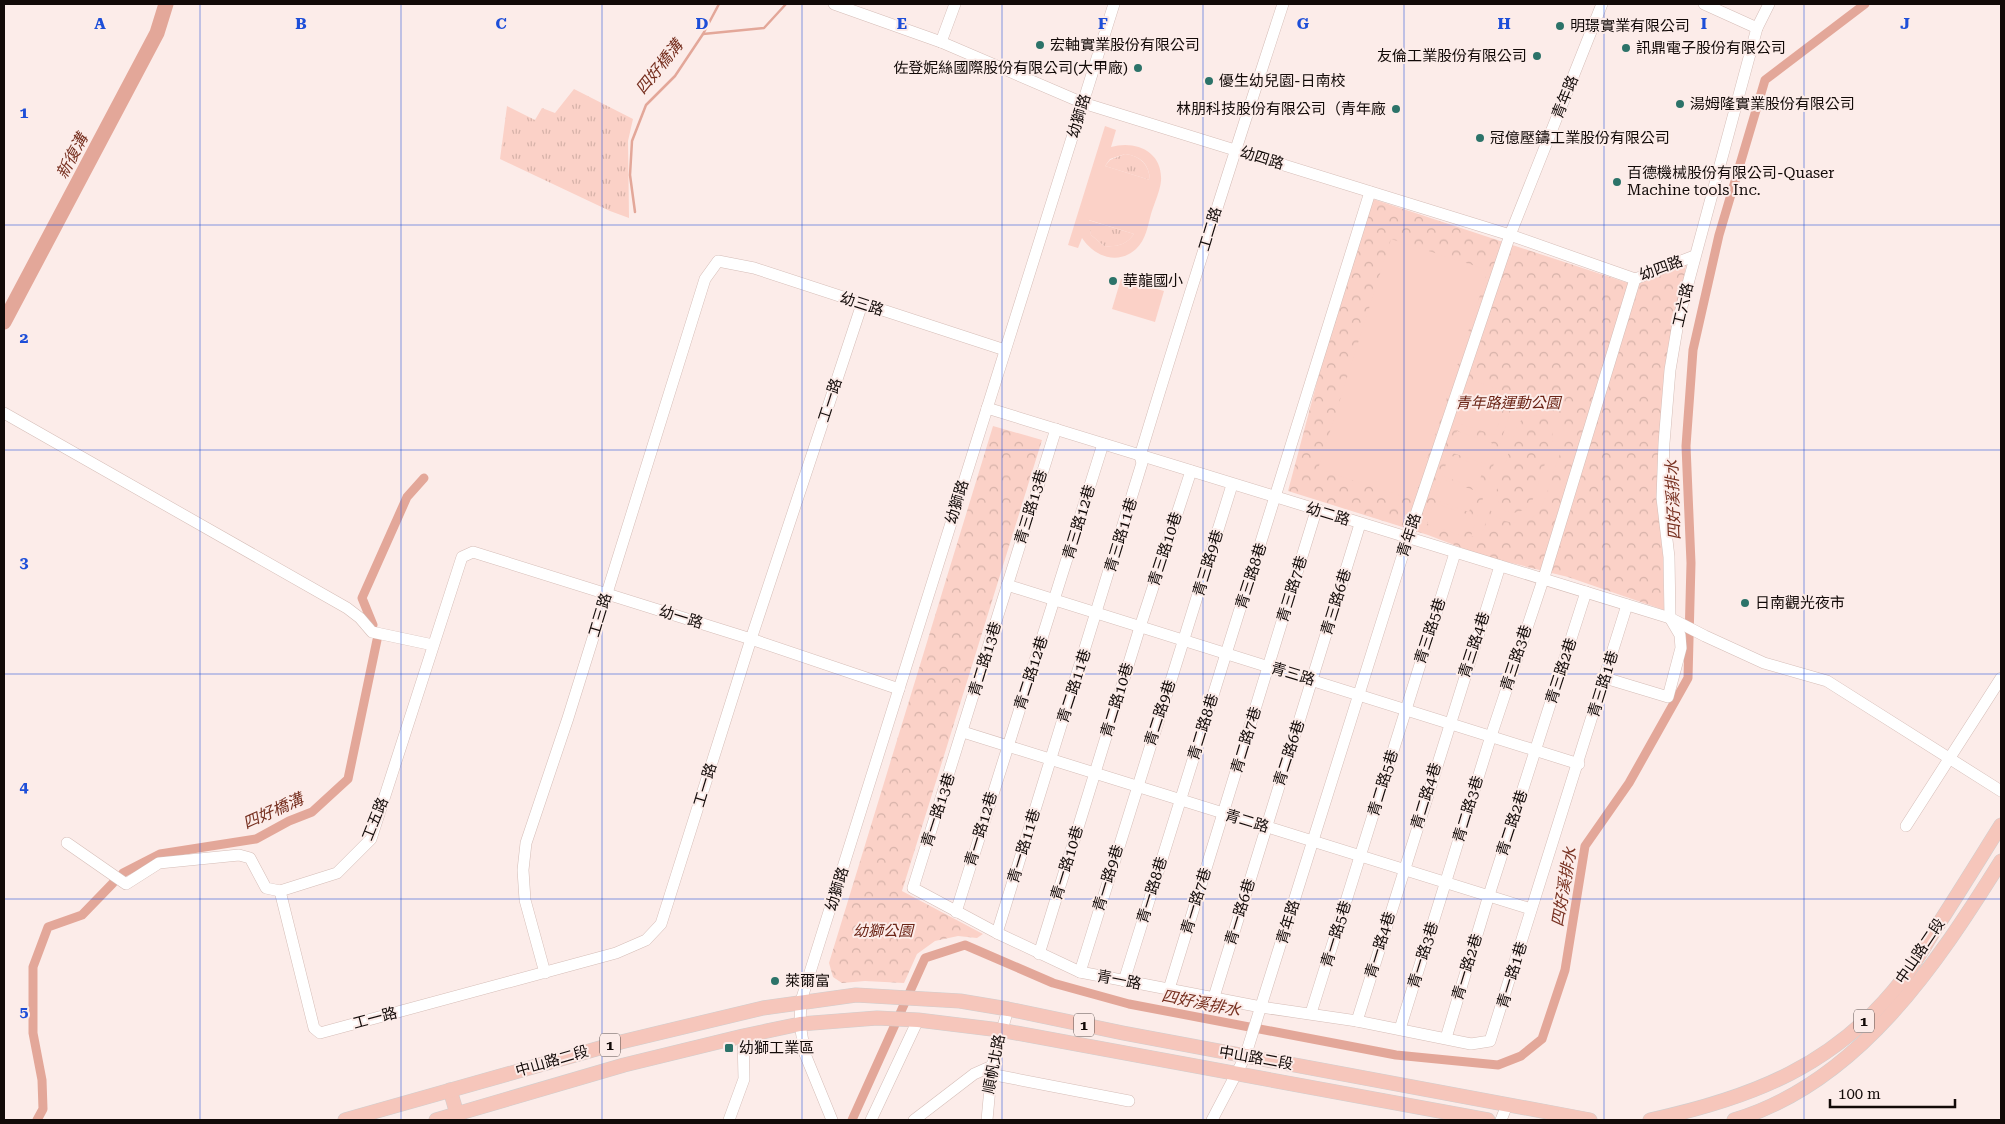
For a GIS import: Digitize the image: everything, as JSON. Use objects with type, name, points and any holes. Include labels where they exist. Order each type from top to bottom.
[{"type":"main road","name":"中山路二段","points":[[1650,1120],[1683,1117],[1752,1092],[1796,1072],[1836,1045],[1872,1013],[1903,979],[2001,825]]},
{"type":"main road","name":"中山路二段","points":[[1734,1120],[1755,1114],[1808,1088],[1830,1073],[1883,1024],[1968,913],[2001,861]]},
{"type":"main road","name":"中山路二段","points":[[345,1120],[621,1042],[801,1001],[856,995],[960,1001],[1008,1009],[1245,1056],[1590,1120]]},
{"type":"main road","name":"中山路二段","points":[[436,1120],[624,1065],[743,1036],[800,1024],[877,1018],[918,1020],[1000,1030],[1488,1120]]},
{"type":"main road","points":[[450,1090],[457,1114]]},
{"type":"street","name":"幼四路","points":[[834,4],[941,42],[1083,103],[1510,235],[1635,279],[1694,256]]},
{"type":"street","points":[[941,42],[955,4]]},
{"type":"street","name":"幼獅路","points":[[832,1120],[805,1054],[800,1024],[801,1001],[1114,4]]},
{"type":"street","name":"工二路","points":[[1140,456],[1234,149],[1284,4]]},
{"type":"street","name":"青年路","points":[[1212,1120],[1245,1056],[1408,538],[1510,235],[1602,4]]},
{"type":"street","points":[[1704,4],[1757,28]]},
{"type":"street","name":"工六路","points":[[1670,618],[1669,557],[1662,498],[1670,370],[1679,317],[1694,256],[1757,28],[1769,4]]},
{"type":"street","name":"青三路8巷","points":[[1226,654],[1370,192]]},
{"type":"street","name":"幼三路","points":[[718,261],[754,268],[1006,350]]},
{"type":"street","name":"工三路","points":[[545,973],[525,900],[523,870],[526,842],[607,594],[705,279],[718,261]]},
{"type":"street","name":"青三路3巷","points":[[1491,736],[1542,580],[1635,279]]},
{"type":"street","name":"工一路","points":[[280,892],[314,1028],[320,1033],[616,953],[646,940],[661,924],[751,639],[862,304]]},
{"type":"street","name":"幼二路","points":[[987,408],[1316,511],[1670,618],[1764,663],[1826,681],[2001,791]]},
{"type":"street","points":[[4,413],[347,608],[360,618],[372,632],[433,645]]},
{"type":"street","name":"青三路13巷","points":[[1007,586],[1056,429]]},
{"type":"street","name":"青三路12巷","points":[[1054,600],[1103,444]]},
{"type":"street","name":"青三路11巷","points":[[1097,614],[1142,463],[1140,456]]},
{"type":"street","name":"青三路10巷","points":[[1140,627],[1191,472]]},
{"type":"street","name":"青三路9巷","points":[[1184,641],[1232,485]]},
{"type":"street","name":"青三路7巷","points":[[1268,667],[1316,511]]},
{"type":"street","name":"青三路6巷","points":[[1312,680],[1360,524]]},
{"type":"street","name":"幼一路","points":[[462,557],[473,552],[751,639],[899,689]]},
{"type":"street","name":"青三路5巷","points":[[1405,710],[1455,553]]},
{"type":"street","name":"工五路","points":[[280,892],[337,873],[371,839],[462,557]]},
{"type":"street","name":"青三路4巷","points":[[1449,724],[1500,566]]},
{"type":"street","name":"青三路","points":[[1007,586],[1579,764]]},
{"type":"street","name":"青二路13巷","points":[[962,732],[1007,586]]},
{"type":"street","name":"青三路2巷","points":[[1536,750],[1586,592]]},
{"type":"street","name":"青二路12巷","points":[[1007,746],[1054,600]]},
{"type":"street","name":"青三路1巷","points":[[1531,909],[1579,764],[1627,605]]},
{"type":"street","name":"青二路11巷","points":[[1050,759],[1097,614]]},
{"type":"street","points":[[1605,678],[1668,697],[1681,648],[1680,635],[1670,618]]},
{"type":"street","name":"青二路10巷","points":[[1095,773],[1140,627]]},
{"type":"street","name":"青二路9巷","points":[[1136,785],[1184,641]]},
{"type":"street","name":"青二路8巷","points":[[1180,800],[1226,654]]},
{"type":"street","name":"青二路7巷","points":[[1223,813],[1268,667]]},
{"type":"street","points":[[1906,826],[2001,678]]},
{"type":"street","name":"青二路6巷","points":[[1266,826],[1312,680]]},
{"type":"street","name":"青二路5巷","points":[[1360,856],[1405,710]]},
{"type":"street","name":"青二路4巷","points":[[1404,869],[1449,724]]},
{"type":"street","name":"青二路","points":[[962,732],[1531,909]]},
{"type":"street","name":"青一路13巷","points":[[913,888],[962,732]]},
{"type":"street","name":"青二路3巷","points":[[1446,882],[1491,736]]},
{"type":"street","name":"青一路12巷","points":[[956,912],[1007,746]]},
{"type":"street","name":"青二路2巷","points":[[1489,895],[1536,750]]},
{"type":"street","name":"青一路11巷","points":[[997,933],[1050,759]]},
{"type":"street","name":"青一路10巷","points":[[1039,954],[1095,773]]},
{"type":"street","name":"青一路9巷","points":[[1080,972],[1136,785]]},
{"type":"street","name":"青一路8巷","points":[[1124,980],[1180,800]]},
{"type":"street","name":"青一路7巷","points":[[1169,989],[1223,813]]},
{"type":"street","name":"青一路6巷","points":[[1214,997],[1266,826]]},
{"type":"street","points":[[67,843],[126,884],[159,863],[239,855],[250,858],[266,888],[280,892]]},
{"type":"street","name":"青一路5巷","points":[[1312,1013],[1360,856]]},
{"type":"street","name":"青一路4巷","points":[[1356,1021],[1404,869]]},
{"type":"street","name":"青一路3巷","points":[[1400,1029],[1446,882]]},
{"type":"street","name":"青一路","points":[[913,888],[997,933],[1080,972],[1261,1006],[1400,1029],[1471,1044],[1490,1041]]},
{"type":"street","name":"青一路2巷","points":[[1446,1038],[1489,895]]},
{"type":"street","name":"青一路1巷","points":[[1490,1041],[1531,909]]},
{"type":"street","name":"順帆北路","points":[[987,1120],[991,1070],[1000,1030],[1008,1009]]},
{"type":"street","points":[[871,1120],[918,1020]]},
{"type":"street","points":[[728,1120],[744,1079],[743,1036]]},
{"type":"street","points":[[914,1120],[974,1074],[991,1070],[1129,1101]]},
{"type":"street","points":[[1501,1120],[1507,1105]]},
{"type":"green space","points":[[574,89],[633,119],[628,141],[629,218],[610,211],[500,159],[507,106],[535,120],[542,108],[555,113]]},
{"type":"green space","points":[[1105,126],[1116,130],[1111,147],[1129,145],[1138,147],[1146,150],[1157,162],[1161,181],[1146,232],[1136,249],[1121,257],[1106,257],[1099,254],[1082,238],[1078,248],[1068,245]],"holes":[[[1125,154],[1140,159],[1146,165],[1150,180],[1105,166],[1110,159]],[[1089,220],[1134,234],[1128,241],[1121,244],[1104,246],[1091,235]]]},
{"type":"green space","points":[[1125,154],[1136,157],[1143,162],[1148,170],[1150,180],[1105,166],[1110,160]]},
{"type":"green space","name":"青年路運動公園","points":[[1373,199],[1628,283],[1686,265],[1679,309],[1668,347],[1663,389],[1657,500],[1663,555],[1664,610],[1568,577],[1483,556],[1428,535],[1288,491],[1326,348]]},
{"type":"green space","points":[[1088,220],[1134,234],[1128,241],[1121,244],[1104,246],[1091,235]]},
{"type":"green space","points":[[1391,239],[1488,270],[1414,500],[1318,469]]},
{"type":"green space","points":[[1121,279],[1164,291],[1155,322],[1112,309]]},
{"type":"green space","points":[[1468,379],[1508,392],[1495,435],[1454,422]]},
{"type":"green space","points":[[1515,397],[1525,399],[1523,407],[1537,405],[1549,408],[1559,417],[1562,423],[1564,440],[1543,504],[1533,518],[1526,522],[1517,523],[1502,520],[1490,510],[1480,539],[1471,536]],"holes":[[[1537,415],[1551,423],[1553,440],[1533,499],[1525,510],[1513,513],[1505,511],[1499,505],[1496,492],[1518,424],[1524,417]]]},
{"type":"green space","name":"幼獅公園","points":[[993,426],[1042,440],[902,891],[983,934],[977,938],[958,936],[935,941],[917,954],[904,983],[865,981],[842,983],[833,977],[829,963]]},
{"type":"green space","points":[[1457,431],[1492,443],[1485,464],[1450,452]]},
{"type":"green space","points":[[1449,455],[1484,467],[1477,488],[1442,476]]},
{"type":"green space","points":[[1442,479],[1476,491],[1469,512],[1435,500]]},
{"type":"green space","points":[[1434,503],[1469,515],[1462,536],[1427,524]]},
{"type":"waterway","name":"新復溝","points":[[4,322],[157,33],[166,4]]},
{"type":"waterway","name":"四好橋溝","points":[[635,212],[630,175],[632,141],[646,105],[675,76],[703,34],[719,4]]},
{"type":"waterway","points":[[703,34],[764,28],[786,4]]},
{"type":"waterway","name":"四好溪排水","points":[[852,1120],[925,958],[965,945],[1053,983],[1129,1004],[1396,1055],[1498,1065],[1521,1056],[1542,1039],[1565,970],[1585,846],[1629,783],[1688,678],[1691,563],[1686,446],[1693,350],[1719,235],[1765,80],[1865,4]]},
{"type":"waterway","name":"四好橋溝","points":[[373,625],[362,598],[407,497],[424,478]]},
{"type":"waterway","name":"四好橋溝","points":[[123,873],[160,854],[256,839],[289,821],[312,812],[348,779],[377,640]]},
{"type":"waterway","name":"四好橋溝","points":[[37,1120],[43,1109],[42,1080],[33,1033],[33,967],[48,927],[82,915],[113,883]]},
{"type":"place","name":"明璟實業有限公司","points":[[1560,26]]},
{"type":"place","name":"宏軸實業股份有限公司","points":[[1040,45]]},
{"type":"place","name":"訊鼎電子股份有限公司","points":[[1626,48]]},
{"type":"place","name":"友倫工業股份有限公司","points":[[1537,56]]},
{"type":"place","name":"佐登妮絲國際股份有限公司(大甲廠)","points":[[1138,68]]},
{"type":"place","name":"優生幼兒園-日南校","points":[[1209,81]]},
{"type":"place","name":"湯姆隆實業股份有限公司","points":[[1680,104]]},
{"type":"place","name":"林朋科技股份有限公司（青年廠","points":[[1396,109]]},
{"type":"place","name":"冠億壓鑄工業股份有限公司","points":[[1480,138]]},
{"type":"place","name":"百德機械股份有限公司-Quaser Machine tools Inc.","points":[[1617,182]]},
{"type":"place","name":"華龍國小","points":[[1113,281]]},
{"type":"place","name":"日南觀光夜市","points":[[1745,603]]},
{"type":"place","name":"萊爾富","points":[[775,981]]},
{"type":"place","name":"幼獅工業區","points":[[729,1048]]}]
